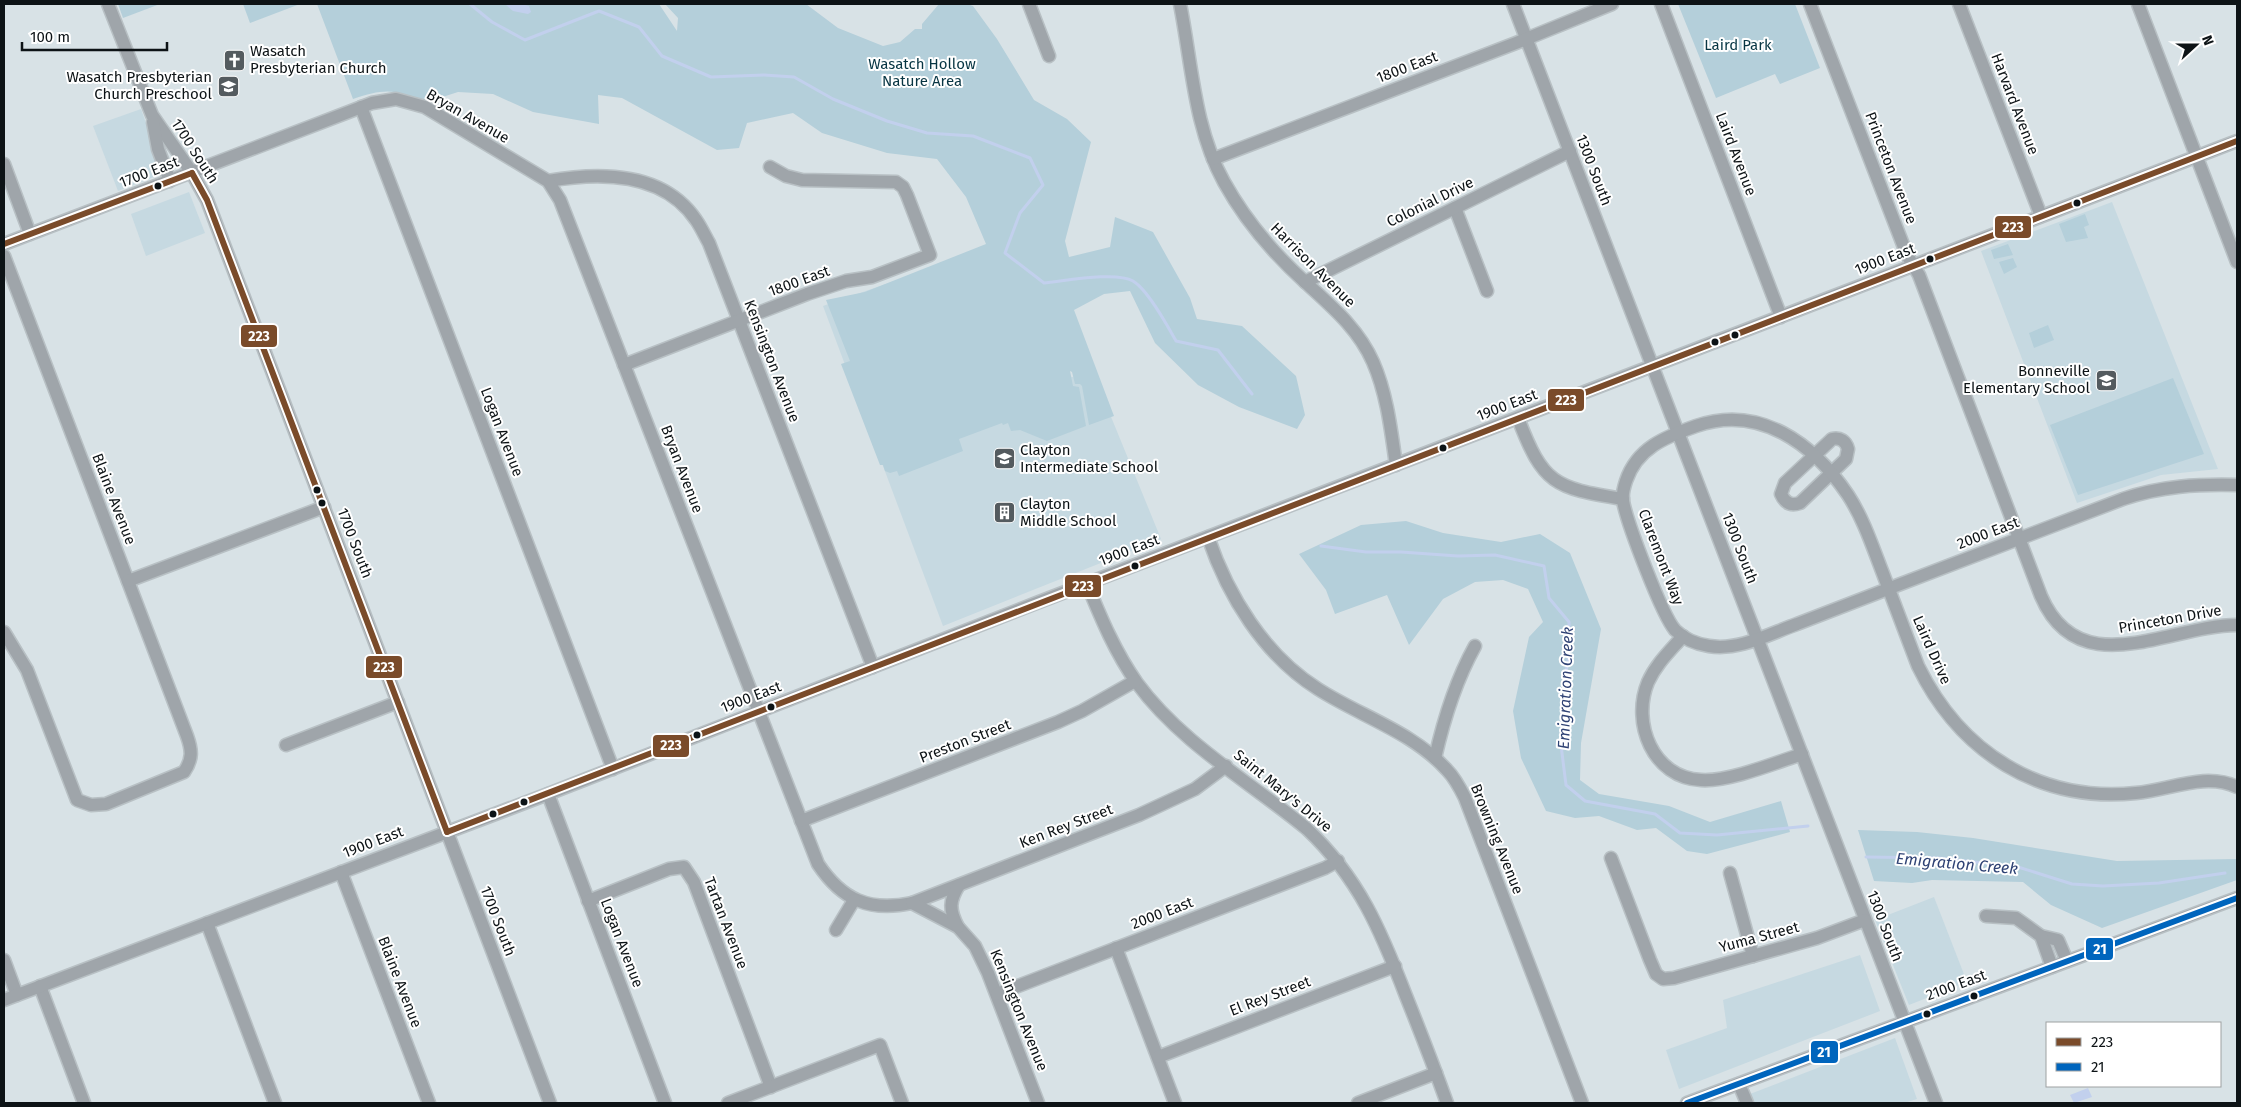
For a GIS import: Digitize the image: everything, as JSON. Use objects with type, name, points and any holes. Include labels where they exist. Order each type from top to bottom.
[{"type":"street","name":"1700 South","points":[[108,4],[152,115],[192,172],[207,200],[550,1103]]},
{"type":"street","points":[[1029,4],[1048,56]]},
{"type":"street","name":"Harrison Avenue","points":[[1180,4],[1206,145],[1236,202],[1255,229],[1305,282],[1338,312],[1360,340],[1372,361],[1382,388],[1396,465]]},
{"type":"street","name":"1300 South","points":[[1513,4],[1936,1103]]},
{"type":"street","name":"1800 East","points":[[1213,159],[1612,4]]},
{"type":"street","name":"Laird Avenue","points":[[1661,4],[1781,317]]},
{"type":"street","name":"Princeton Avenue","points":[[1810,4],[1907,255],[1919,275],[2019,539]]},
{"type":"street","name":"Harvard Avenue","points":[[1959,4],[2041,216]]},
{"type":"street","points":[[2138,4],[2237,262]]},
{"type":"street","name":"Bryan Avenue","points":[[360,107],[383,100],[396,99],[425,107],[548,181],[560,200],[818,864],[841,892],[854,900],[884,906],[912,903]]},
{"type":"street","name":"1700 East","points":[[4,244],[360,107]]},
{"type":"street","name":"Logan Avenue","points":[[360,107],[613,769]]},
{"type":"street","points":[[152,115],[158,149],[170,181]]},
{"type":"street","name":"1900 East","points":[[4,1000],[613,769],[1208,537],[2237,141]]},
{"type":"street","name":"Colonial Drive","points":[[1305,282],[1570,152]]},
{"type":"street","points":[[4,164],[30,234]]},
{"type":"street","name":"1800 East","points":[[624,365],[846,280],[872,277],[930,255],[907,195],[896,182],[802,180],[786,176],[770,167]]},
{"type":"street","name":"Kensington Avenue","points":[[548,181],[565,178],[614,176],[630,178],[648,183],[680,202],[696,219],[709,243],[873,667]]},
{"type":"street","points":[[1455,208],[1487,291]]},
{"type":"street","name":"Blaine Avenue","points":[[4,256],[187,736],[192,754],[190,763],[184,772],[106,804],[92,805],[77,800],[27,670],[4,632]]},
{"type":"street","points":[[1518,418],[1534,457],[1556,481],[1575,491],[1623,499]]},
{"type":"street","name":"Laird Drive","points":[[1678,432],[1713,421],[1743,420],[1780,430],[1813,456],[1848,495],[1860,517],[1918,666],[1936,698],[1951,720],[1969,739],[2007,767],[2054,786],[2094,794],[2136,793],[2204,781],[2222,781],[2237,787]]},
{"type":"street","name":"Claremont Way","points":[[1678,432],[1653,444],[1639,457],[1629,473],[1623,499],[1629,520],[1671,625],[1683,636],[1706,646],[1724,648],[1757,639]]},
{"type":"street","points":[[1839,438],[1845,442],[1848,456],[1830,474],[1800,503],[1792,505],[1781,494],[1782,486],[1813,456],[1832,439],[1839,438]]},
{"type":"street","name":"2000 East","points":[[1757,639],[2137,494],[2183,486],[2237,485]]},
{"type":"street","points":[[128,581],[324,507]]},
{"type":"street","name":"Browning Avenue","points":[[1208,537],[1228,587],[1253,626],[1280,658],[1317,689],[1418,745],[1448,770],[1466,798],[1582,1103]]},
{"type":"street","name":"Princeton Drive","points":[[2019,539],[2050,614],[2065,631],[2083,641],[2103,646],[2122,645],[2212,627],[2237,625]]},
{"type":"street","name":"Saint Mary's Drive","points":[[1087,584],[1108,635],[1135,681],[1175,725],[1302,824],[1338,861],[1365,899],[1395,966],[1447,1103]]},
{"type":"street","points":[[1683,636],[1654,671],[1645,694],[1642,714],[1645,734],[1660,762],[1678,775],[1695,780],[1711,780],[1802,754]]},
{"type":"street","points":[[1435,758],[1449,701],[1459,676],[1475,646]]},
{"type":"street","name":"Preston Street","points":[[801,822],[1058,722],[1082,711],[1135,681]]},
{"type":"street","points":[[286,745],[398,702]]},
{"type":"street","name":"Ken Rey Street","points":[[912,903],[1160,806],[1208,781],[1226,766]]},
{"type":"street","name":"Logan Avenue","points":[[548,794],[665,1103]]},
{"type":"street","name":"Yuma Street","points":[[1611,858],[1650,960],[1660,977],[1667,979],[1817,938],[1865,920]]},
{"type":"street","name":"2000 East","points":[[997,994],[1326,868],[1338,861]]},
{"type":"street","name":"Tartan Avenue","points":[[588,901],[668,870],[684,867],[694,882],[771,1087]]},
{"type":"street","name":"Blaine Avenue","points":[[341,872],[428,1103]]},
{"type":"street","points":[[1730,873],[1753,956]]},
{"type":"street","points":[[958,927],[951,914],[950,905],[953,894],[959,884]]},
{"type":"street","name":"2100 East","points":[[1687,1103],[2237,898]]},
{"type":"street","points":[[836,930],[854,900]]},
{"type":"street","name":"Kensington Avenue","points":[[912,903],[958,927],[982,956],[1038,1103]]},
{"type":"street","points":[[1986,916],[2016,918],[2041,936],[2060,942],[2067,960]]},
{"type":"street","points":[[207,923],[275,1103]]},
{"type":"street","points":[[2041,936],[2052,966]]},
{"type":"street","points":[[1116,948],[1175,1103]]},
{"type":"street","points":[[4,960],[17,995]]},
{"type":"street","name":"El Rey Street","points":[[1158,1057],[1395,966]]},
{"type":"street","points":[[40,986],[84,1103]]},
{"type":"street","points":[[728,1103],[880,1045],[902,1103]]},
{"type":"street","points":[[1358,1103],[1436,1073]]},
{"type":"street","points":[[1739,1084],[1747,1103]]},
{"type":"shaded area","points":[[505,4],[529,6],[531,12],[528,14],[513,11]]},
{"type":"shaded area","points":[[141,109],[164,173],[118,191],[93,126]]},
{"type":"shaded area","points":[[189,192],[205,233],[146,256],[131,214]]},
{"type":"shaded area","name":"Bonneville Elementary School","points":[[2112,202],[2218,469],[2161,475],[2077,503],[1981,251]]},
{"type":"shaded area","name":"Clayton Intermediate School","points":[[940,265],[1026,371],[1096,380],[1161,539],[943,626],[823,306]]},
{"type":"shaded area","points":[[1934,897],[1967,982],[1909,1005],[1875,920]]},
{"type":"shaded area","points":[[1860,955],[1880,1011],[1679,1089],[1666,1050],[1727,1028],[1723,1000]]},
{"type":"shaded area","points":[[1895,1038],[1917,1099],[1904,1103],[1754,1103],[1750,1094]]},
{"type":"shaded area","points":[[2088,1088],[2092,1097],[2074,1103],[2070,1095]]},
{"type":"green space","points":[[118,4],[160,4],[123,18]]},
{"type":"green space","points":[[243,4],[300,4],[250,23]]},
{"type":"green space","name":"Wasatch Hollow Nature Area","points":[[317,4],[659,4],[677,31],[678,18],[665,4],[806,4],[838,28],[883,46],[900,42],[915,29],[922,29],[922,24],[939,4],[967,4],[973,6],[997,39],[1034,100],[1067,119],[1091,142],[1065,241],[1069,257],[1110,247],[1115,217],[1153,232],[1190,298],[1197,319],[1242,326],[1296,376],[1305,415],[1297,429],[1239,407],[1198,385],[1155,343],[1130,291],[1104,294],[1074,310],[1114,416],[1089,425],[1082,386],[1075,384],[1072,372],[1070,371],[1073,386],[1079,387],[1086,426],[1047,441],[1020,430],[1011,431],[1008,423],[1003,425],[1002,423],[959,439],[963,451],[899,476],[897,471],[890,473],[885,471],[883,465],[880,465],[841,364],[850,361],[826,300],[865,292],[986,244],[966,197],[937,159],[887,153],[822,133],[793,113],[747,123],[739,148],[717,150],[622,98],[598,95],[599,124],[533,112],[493,94],[458,92],[424,103],[405,95],[389,92],[373,93],[353,99]]},
{"type":"green space","name":"Laird Park","points":[[1678,4],[1795,4],[1820,68],[1780,84],[1775,74],[1716,98]]},
{"type":"green space","points":[[2085,214],[2089,225],[2084,227],[2088,238],[2066,242],[2059,224]]},
{"type":"green space","points":[[2008,244],[2013,255],[1994,259],[1991,250]]},
{"type":"green space","points":[[2013,258],[2017,267],[2004,274],[1999,262]]},
{"type":"green space","points":[[2048,325],[2054,340],[2034,348],[2029,333]]},
{"type":"green space","points":[[2173,378],[2204,454],[2078,495],[2050,425]]},
{"type":"green space","points":[[1406,521],[1443,533],[1501,542],[1540,534],[1570,553],[1601,629],[1581,743],[1580,780],[1599,794],[1669,806],[1710,822],[1781,801],[1790,832],[1707,854],[1687,851],[1656,828],[1637,830],[1599,816],[1575,818],[1546,811],[1521,758],[1513,711],[1529,637],[1543,622],[1528,589],[1503,580],[1475,582],[1443,599],[1409,645],[1387,595],[1335,614],[1326,590],[1299,554],[1361,525]]},
{"type":"green space","points":[[1858,830],[1917,832],[1973,838],[2117,861],[2237,859],[2237,880],[2102,928],[2051,905],[2023,882],[1932,880],[1912,883],[1874,881]]},
{"type":"waterway","name":"Emigration Creek","points":[[470,4],[492,22],[525,40],[599,11],[639,27],[662,56],[711,77],[764,75],[794,77],[833,99],[887,121],[927,133],[973,136],[1030,158],[1043,185],[1020,213],[1005,253],[1044,283],[1103,277],[1125,278],[1133,281],[1151,300],[1176,341],[1218,350],[1252,394]]},
{"type":"waterway","name":"Emigration Creek","points":[[1321,546],[1366,552],[1401,552],[1458,556],[1495,555],[1544,566],[1549,598],[1569,622],[1569,654],[1562,696],[1561,745],[1566,785],[1585,801],[1655,814],[1680,833],[1717,835],[1808,826]]},
{"type":"waterway","name":"Emigration Creek","points":[[1866,857],[1939,858],[2018,867],[2072,884],[2103,886],[2159,883],[2225,873]]},
{"type":"transit line","name":"223","points":[[447,832],[2237,141]]},
{"type":"transit line","name":"223","points":[[192,173],[207,200],[447,832]]},
{"type":"transit line","name":"223","points":[[4,244],[192,173]]},
{"type":"transit line","name":"21","points":[[1687,1103],[2237,898]]},
{"type":"place","name":"Wasatch Presbyterian Church","points":[[234,60]]},
{"type":"place","name":"Wasatch Presbyterian Church Preschool","points":[[228,86]]},
{"type":"place","name":"Bonneville Elementary School","points":[[2106,380]]},
{"type":"place","name":"Clayton Intermediate School","points":[[1004,459]]},
{"type":"place","name":"Clayton Middle School","points":[[1004,513]]}]
